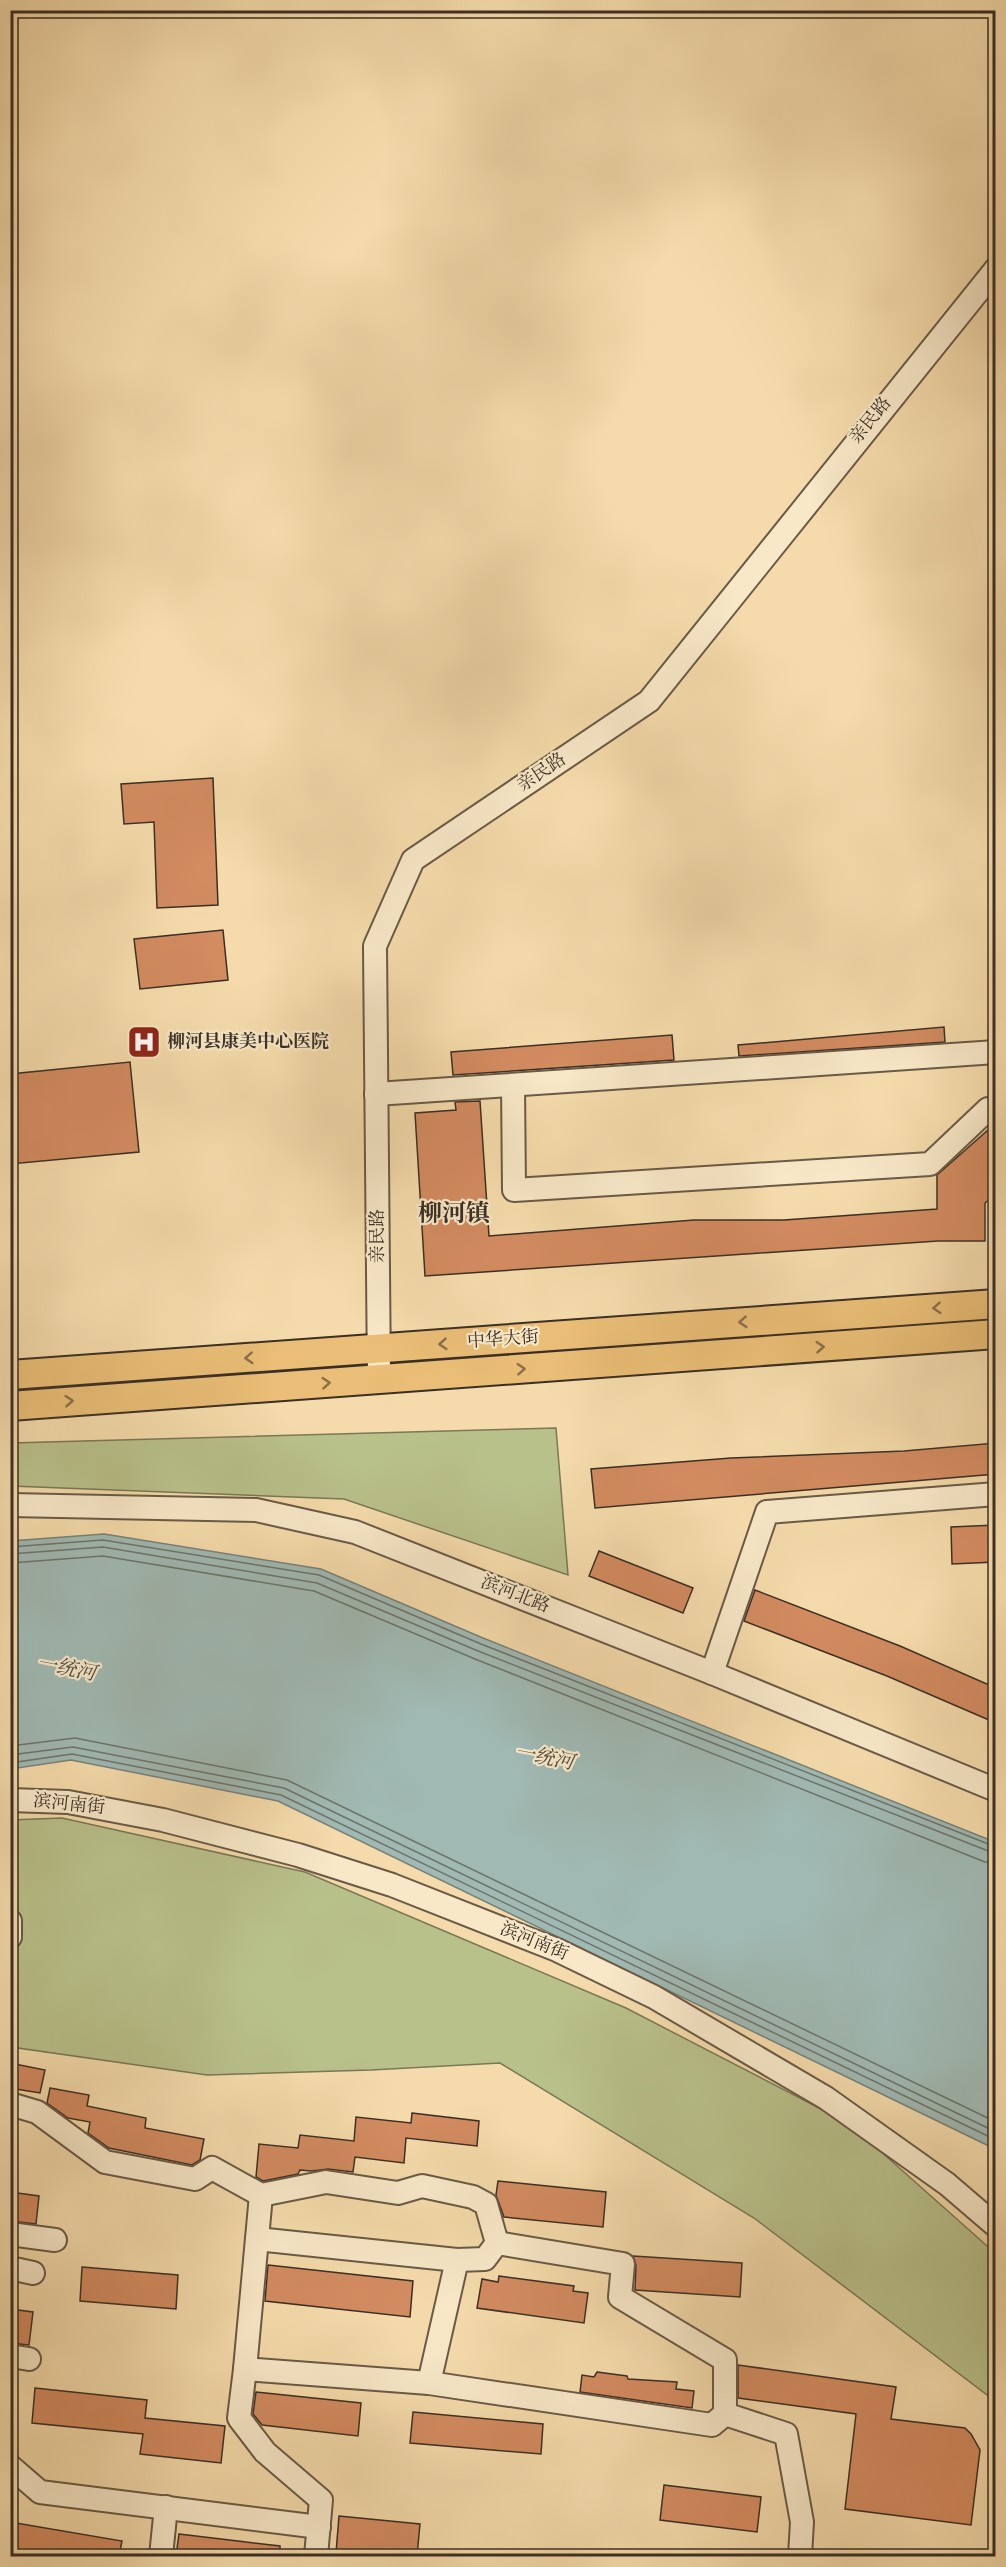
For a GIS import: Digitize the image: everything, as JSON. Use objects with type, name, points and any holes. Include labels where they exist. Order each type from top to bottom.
[{"type":"main road","name":"中华大街","points":[[10,1375],[996,1304]]},
{"type":"main road","name":"中华大街","points":[[10,1406],[996,1334]]},
{"type":"street","name":"亲民路","points":[[379,1379],[375,946],[413,860],[649,701],[996,268]]},
{"type":"street","points":[[376,1094],[996,1052]]},
{"type":"street","points":[[513,1085],[514,1190],[930,1164],[988,1109],[996,1109]]},
{"type":"street","points":[[712,1672],[767,1512],[996,1494]]},
{"type":"street","name":"滨河北路","points":[[10,1505],[256,1510],[355,1532],[712,1672],[996,1790]]},
{"type":"street","name":"滨河南街","points":[[10,1800],[68,1802],[152,1818],[298,1855],[392,1885],[557,1950],[654,1997],[826,2098],[947,2184],[996,2226]]},
{"type":"street","points":[[10,1921],[10,1937]]},
{"type":"street","points":[[10,2104],[37,2112],[105,2162],[195,2179],[212,2168],[261,2195],[326,2182],[398,2193],[422,2186],[473,2197],[486,2204],[497,2243]]},
{"type":"street","points":[[261,2195],[245,2369],[238,2418],[266,2452],[321,2500],[316,2556]]},
{"type":"street","points":[[10,2234],[55,2241]]},
{"type":"street","points":[[257,2239],[457,2260],[485,2259],[497,2243]]},
{"type":"street","points":[[245,2369],[429,2383],[712,2425],[725,2414],[725,2360],[620,2297],[623,2264],[497,2243]]},
{"type":"street","points":[[429,2383],[457,2260]]},
{"type":"street","points":[[10,2268],[33,2273]]},
{"type":"street","points":[[725,2414],[786,2434],[802,2522],[800,2556]]},
{"type":"street","points":[[10,2466],[40,2492],[319,2527]]},
{"type":"street","points":[[161,2556],[166,2507]]},
{"type":"green space","points":[[556,1428],[568,1575],[344,1499],[11,1486],[11,1443]]},
{"type":"green space","points":[[62,1818],[305,1872],[626,2008],[850,2124],[995,2253],[995,2401],[754,2218],[500,2063],[207,2075],[11,2047],[10,1820]]},
{"type":"water","name":"一统河","points":[[104,1534],[321,1569],[483,1638],[995,1842],[995,2149],[278,1801],[71,1760],[11,1769],[11,1541]]},
{"type":"building","points":[[213,778],[218,905],[157,908],[154,822],[124,824],[121,784]]},
{"type":"building","points":[[223,930],[228,980],[140,989],[134,939]]},
{"type":"building","points":[[944,1027],[945,1042],[739,1056],[738,1045]]},
{"type":"building","points":[[672,1035],[674,1060],[453,1075],[451,1052]]},
{"type":"building","points":[[130,1062],[139,1152],[10,1164],[10,1074]]},
{"type":"building","points":[[480,1101],[489,1236],[694,1220],[784,1220],[937,1209],[937,1175],[996,1123],[996,1194],[985,1203],[985,1241],[938,1241],[425,1276],[415,1113],[456,1110],[455,1102]]},
{"type":"building","points":[[996,1443],[996,1474],[595,1508],[591,1469],[731,1458],[904,1451]]},
{"type":"building","points":[[996,1525],[996,1562],[952,1564],[951,1527]]},
{"type":"building","points":[[599,1551],[693,1588],[683,1613],[589,1576]]},
{"type":"building","points":[[755,1590],[900,1646],[996,1688],[996,1723],[887,1676],[744,1621]]},
{"type":"building","points":[[10,2063],[45,2070],[40,2093],[10,2088]]},
{"type":"building","points":[[50,2088],[89,2095],[87,2106],[146,2118],[145,2128],[204,2139],[200,2160],[192,2165],[109,2148],[88,2133],[90,2122],[68,2118],[47,2103]]},
{"type":"building","points":[[412,2113],[479,2121],[477,2146],[406,2138],[404,2163],[355,2157],[353,2172],[328,2169],[300,2170],[298,2174],[263,2181],[256,2177],[259,2144],[298,2148],[300,2135],[354,2141],[356,2117],[411,2123]]},
{"type":"building","points":[[498,2181],[606,2192],[603,2227],[504,2217],[496,2195]]},
{"type":"building","points":[[10,2192],[39,2196],[36,2224],[10,2221]]},
{"type":"building","points":[[633,2256],[742,2263],[740,2297],[635,2290],[636,2265]]},
{"type":"building","points":[[268,2265],[413,2281],[410,2317],[265,2301]]},
{"type":"building","points":[[82,2267],[178,2275],[176,2309],[80,2301]]},
{"type":"building","points":[[499,2276],[574,2286],[573,2291],[588,2293],[584,2323],[477,2308],[482,2279],[498,2282]]},
{"type":"building","points":[[10,2309],[33,2312],[29,2345],[10,2343]]},
{"type":"building","points":[[738,2365],[896,2387],[891,2419],[965,2428],[980,2450],[971,2525],[845,2509],[856,2414],[738,2398]]},
{"type":"building","points":[[597,2372],[627,2376],[628,2379],[677,2382],[676,2389],[694,2391],[692,2408],[580,2392],[582,2375],[594,2377]]},
{"type":"building","points":[[35,2388],[147,2400],[145,2418],[225,2426],[221,2463],[140,2454],[143,2434],[32,2423]]},
{"type":"building","points":[[256,2392],[361,2403],[358,2436],[262,2425],[253,2414]]},
{"type":"building","points":[[413,2412],[543,2424],[541,2454],[410,2443]]},
{"type":"building","points":[[664,2485],[761,2497],[757,2532],[660,2520]]},
{"type":"building","points":[[339,2516],[420,2524],[417,2556],[336,2553]]},
{"type":"building","points":[[10,2522],[122,2541],[119,2556],[41,2556],[10,2551]]},
{"type":"building","points":[[179,2534],[280,2546],[280,2556],[176,2556]]},
{"type":"place","name":"柳河县康美中心医院","points":[[144,1042]]},
{"type":"district","name":"柳河镇","points":[[454,1214]]}]
